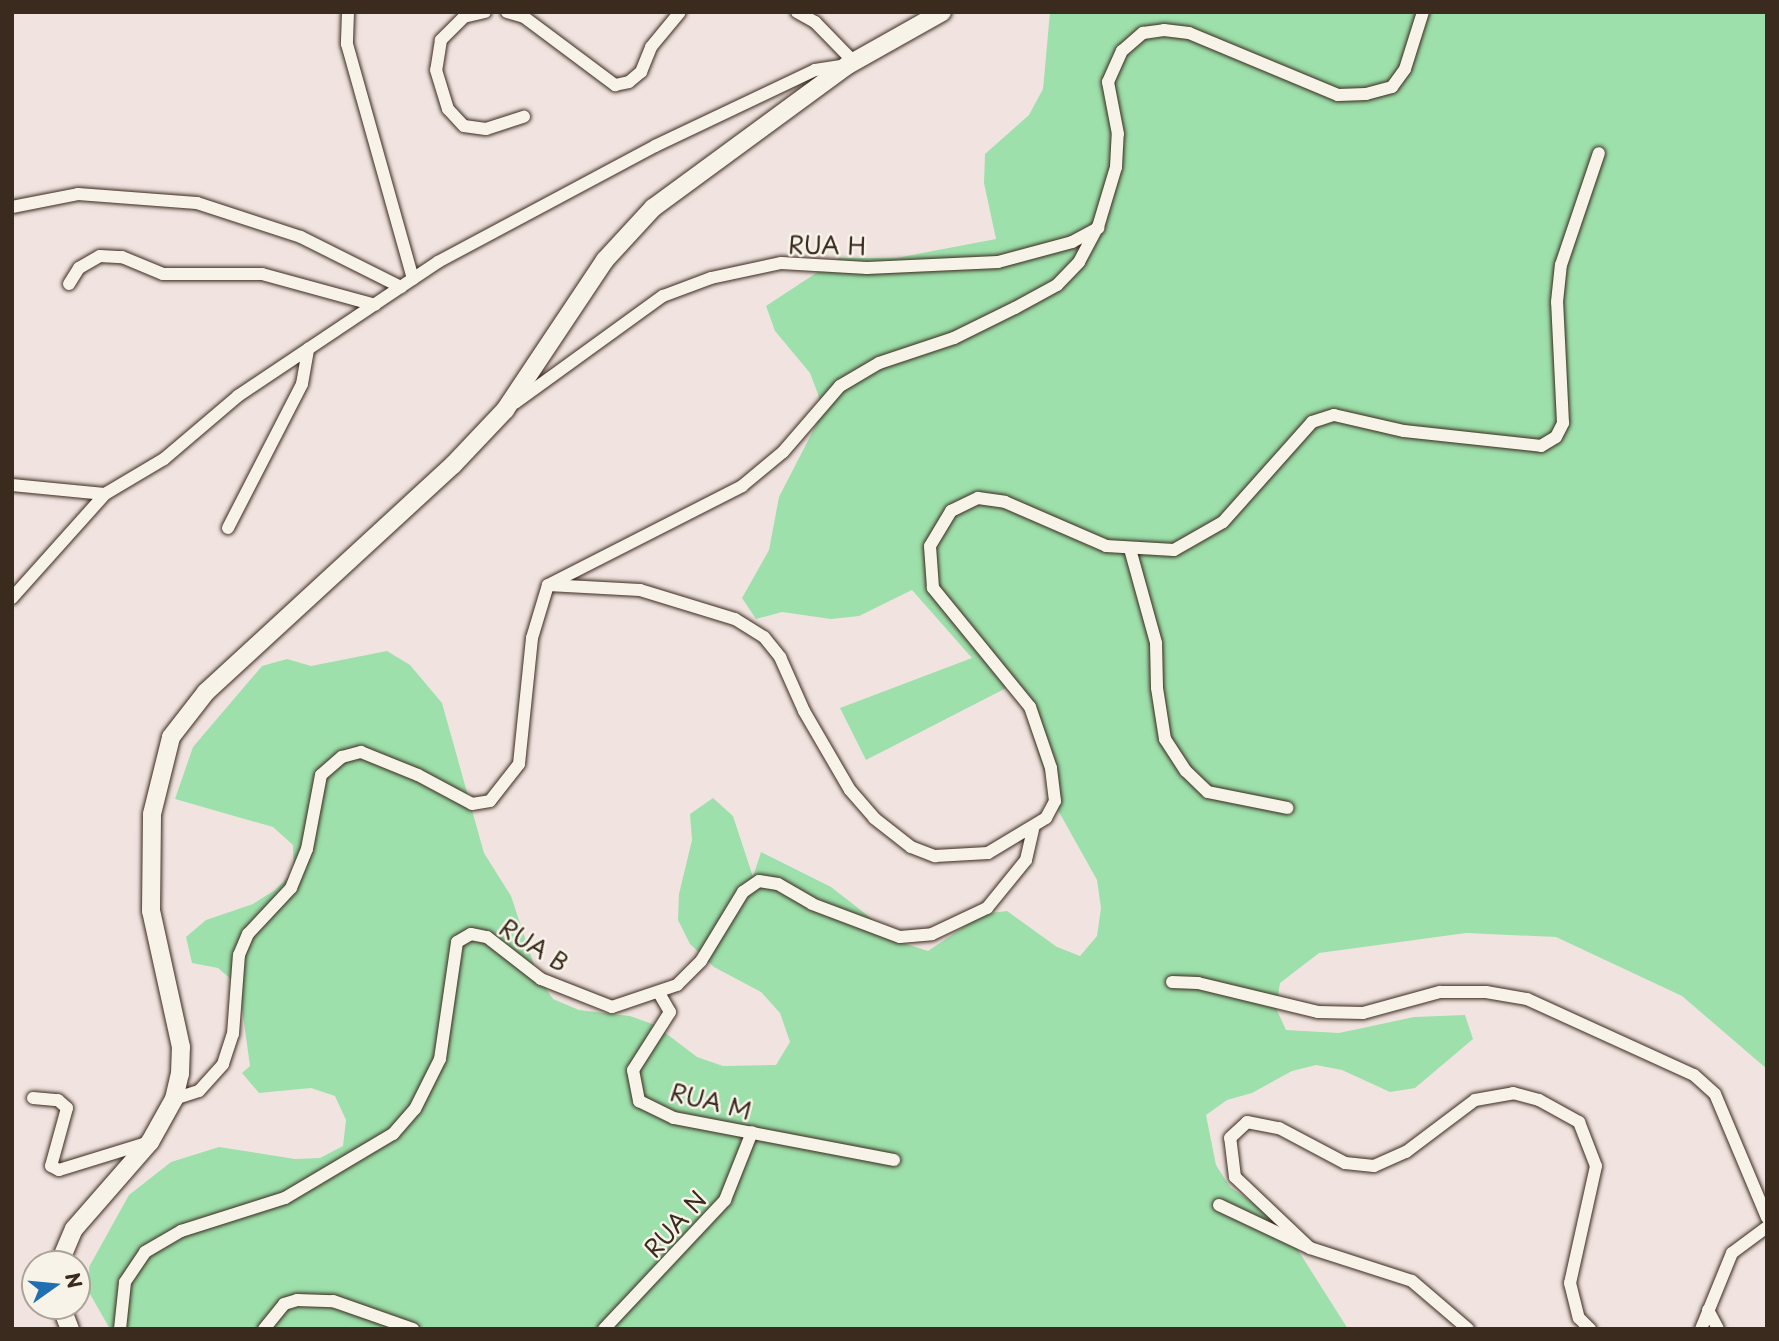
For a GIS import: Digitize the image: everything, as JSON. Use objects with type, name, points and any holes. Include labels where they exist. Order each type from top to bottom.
[{"type":"main road","points":[[65,1250],[74,1229],[150,1142],[174,1099],[181,1047],[151,911],[152,814],[171,737],[206,692],[453,465],[505,410],[605,260],[653,208],[851,63],[943,12]]},
{"type":"street","points":[[348,12],[347,44],[413,279]]},
{"type":"street","points":[[485,12],[464,17],[440,40],[436,70],[449,109],[464,126],[486,129],[524,117]]},
{"type":"street","points":[[507,12],[524,16],[615,85],[629,82],[641,72],[651,47],[680,12]]},
{"type":"street","points":[[797,12],[815,22],[851,63]]},
{"type":"street","points":[[174,1099],[199,1091],[223,1064],[233,1034],[239,955],[248,934],[291,888],[307,849],[321,775],[342,757],[361,752],[418,775],[472,804],[490,801],[508,783],[519,764],[532,638],[548,585],[742,486],[783,452],[840,386],[879,363],[954,338],[1058,285],[1079,262],[1098,228],[1116,167],[1118,134],[1108,82],[1122,51],[1143,33],[1164,30],[1189,33],[1338,95],[1366,94],[1392,87],[1405,69],[1423,12]]},
{"type":"street","points":[[12,598],[105,494],[164,459],[238,396],[413,279],[655,146],[815,70],[851,63]]},
{"type":"street","points":[[548,585],[607,586],[669,596],[735,620],[764,637],[780,657],[803,711],[850,790],[874,818],[911,846],[956,858],[988,853],[1033,829],[1046,818],[1055,801],[1051,768],[1030,707],[933,588],[930,546],[951,512],[978,498],[1005,502],[1106,546],[1174,550],[1223,522],[1312,422],[1334,415],[1405,430],[1541,446],[1556,437],[1563,423],[1557,302],[1561,265],[1599,153]]},
{"type":"street","points":[[12,207],[78,194],[197,203],[301,237],[401,287]]},
{"type":"street","name":"RUA H","points":[[505,410],[663,296],[711,278],[781,263],[866,268],[998,262],[1073,242],[1098,228]]},
{"type":"street","points":[[69,284],[79,268],[100,256],[122,257],[163,274],[262,274],[375,305]]},
{"type":"street","points":[[228,528],[302,384],[309,349]]},
{"type":"street","points":[[12,485],[105,494]]},
{"type":"street","points":[[1130,549],[1156,643],[1157,688],[1165,739],[1186,771],[1208,792],[1287,808]]},
{"type":"street","name":"RUA B","points":[[120,1329],[125,1282],[145,1252],[181,1231],[285,1198],[393,1134],[415,1109],[440,1059],[457,942],[471,934],[487,937],[541,979],[612,1007],[677,985],[701,961],[743,892],[759,881],[778,884],[812,904],[900,937],[932,934],[987,908],[1026,860],[1033,829]]},
{"type":"street","points":[[1172,982],[1198,983],[1318,1012],[1363,1013],[1440,992],[1486,992],[1527,999],[1694,1075],[1715,1094],[1767,1217]]},
{"type":"street","name":"RUA M","points":[[659,993],[670,1012],[634,1070],[639,1101],[674,1118],[894,1160]]},
{"type":"street","points":[[1310,1248],[1235,1177],[1230,1138],[1247,1122],[1279,1128],[1345,1163],[1374,1166],[1406,1152],[1475,1100],[1513,1093],[1539,1100],[1579,1122],[1596,1166],[1570,1283],[1579,1318],[1590,1329]]},
{"type":"street","points":[[33,1098],[58,1100],[67,1108],[51,1166],[58,1170],[150,1142]]},
{"type":"street","name":"RUA N","points":[[604,1329],[725,1200],[752,1132]]},
{"type":"street","points":[[1219,1205],[1310,1248],[1412,1281],[1468,1329]]},
{"type":"street","points":[[1701,1329],[1732,1253],[1767,1227]]},
{"type":"street","points":[[264,1329],[284,1304],[309,1300],[333,1301],[368,1310],[413,1329]]},
{"type":"street","points":[[1709,1310],[1718,1329]]},
{"type":"green space","points":[[1050,12],[1767,12],[1767,1069],[1682,996],[1556,937],[1466,933],[1319,953],[1280,983],[1276,1008],[1286,1030],[1339,1033],[1414,1017],[1465,1015],[1473,1039],[1415,1088],[1390,1092],[1342,1070],[1316,1065],[1292,1071],[1252,1093],[1227,1100],[1206,1115],[1216,1165],[1230,1187],[1273,1217],[1289,1236],[1348,1329],[110,1329],[91,1296],[91,1263],[129,1195],[171,1162],[219,1147],[295,1159],[320,1158],[343,1146],[346,1120],[335,1096],[311,1088],[259,1093],[242,1073],[250,1066],[239,986],[218,968],[192,963],[186,937],[206,920],[253,904],[275,890],[294,871],[293,845],[273,827],[175,799],[193,747],[262,666],[287,659],[311,666],[387,651],[410,665],[442,703],[484,853],[511,896],[538,977],[553,999],[579,1010],[630,1016],[655,1025],[697,1057],[723,1066],[776,1065],[790,1042],[780,1013],[761,992],[714,967],[690,944],[678,920],[679,894],[692,840],[690,814],[713,798],[733,816],[753,877],[761,852],[831,887],[903,943],[928,951],[983,914],[1007,911],[1057,947],[1080,956],[1097,936],[1101,908],[1097,880],[1054,803],[1016,683],[866,760],[840,708],[972,658],[912,590],[859,616],[831,619],[782,612],[756,619],[742,598],[769,550],[779,497],[817,423],[819,397],[810,373],[775,331],[766,306],[839,258],[896,258],[996,239],[984,183],[985,154],[1029,115],[1043,89]]}]
